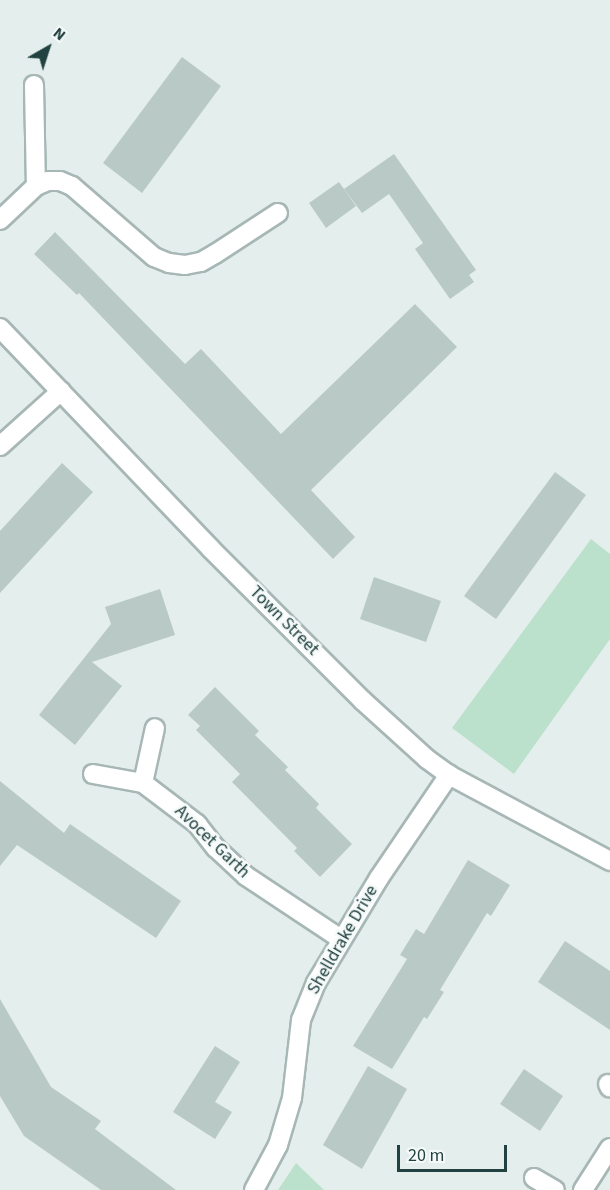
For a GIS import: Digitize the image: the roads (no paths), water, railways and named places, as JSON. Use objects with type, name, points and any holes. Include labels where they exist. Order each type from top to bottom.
[{"type":"street","points":[[34,85],[36,186]]},
{"type":"street","points":[[0,220],[36,186],[48,181],[72,186],[154,257],[177,264],[201,262],[278,213]]},
{"type":"street","name":"Town Street","points":[[0,328],[211,549],[362,700],[427,759],[449,774],[610,861]]},
{"type":"street","points":[[0,446],[61,391]]},
{"type":"street","points":[[143,783],[155,728]]},
{"type":"street","name":"Avocet Garth","points":[[93,774],[143,783],[196,824],[216,848],[246,876],[341,939]]},
{"type":"street","name":"Shelldrake Drive","points":[[254,1190],[278,1145],[292,1098],[301,1020],[316,983],[379,878],[449,774]]},
{"type":"street","points":[[583,1190],[610,1148]]},
{"type":"street","points":[[534,1179],[555,1190]]}]
